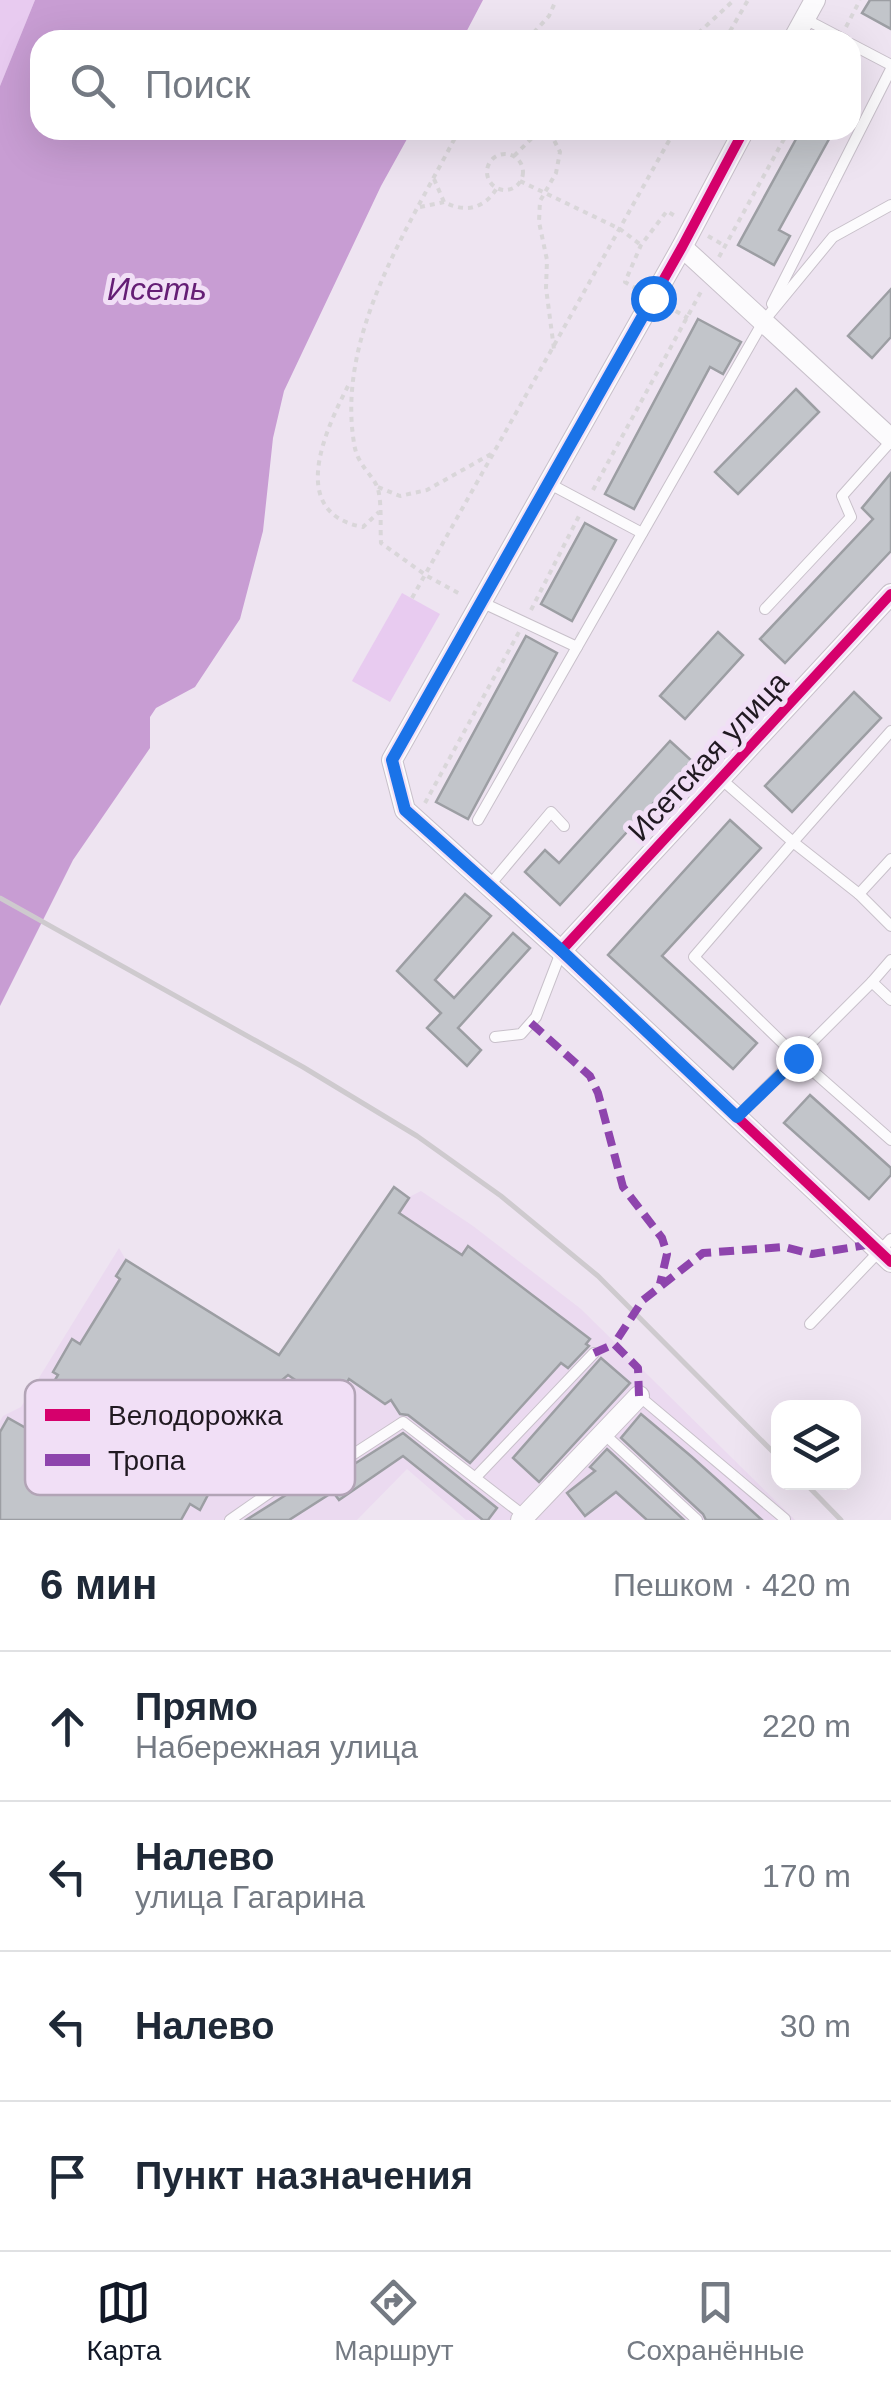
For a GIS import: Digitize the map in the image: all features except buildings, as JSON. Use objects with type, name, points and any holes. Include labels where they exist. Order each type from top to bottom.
[{"type":"street","points":[[739,140],[392,760],[414,808],[490,886],[737,1117],[887,1250]]},
{"type":"street","points":[[682,247],[891,440]]},
{"type":"street","name":"Исетская улица","points":[[561,950],[891,594]]},
{"type":"street","points":[[525,1519],[639,1396]]},
{"type":"lane","points":[[810,9],[834,30]]},
{"type":"lane","points":[[861,49],[891,67],[861,127]]},
{"type":"lane","points":[[478,820],[763,322],[854,140]]},
{"type":"lane","points":[[763,322],[832,237],[891,204]]},
{"type":"lane","points":[[765,608],[851,517],[842,496],[891,440]]},
{"type":"lane","points":[[548,484],[642,533]]},
{"type":"lane","points":[[480,603],[576,647]]},
{"type":"lane","points":[[891,731],[694,957],[798,1058],[891,1140]]},
{"type":"lane","points":[[721,779],[859,894],[891,926]]},
{"type":"lane","points":[[490,886],[551,812],[564,826]]},
{"type":"lane","points":[[859,894],[891,860]]},
{"type":"lane","points":[[495,1037],[521,1034],[536,1017],[561,950]]},
{"type":"lane","points":[[737,1117],[891,960]]},
{"type":"lane","points":[[872,982],[891,1000]]},
{"type":"lane","points":[[810,1324],[887,1250]]},
{"type":"lane","points":[[475,1478],[594,1353]]},
{"type":"lane","points":[[639,1396],[785,1519]]},
{"type":"lane","points":[[355,1453],[403,1422],[525,1519]]},
{"type":"lane","points":[[603,1433],[697,1520]]},
{"type":"lane","points":[[230,1520],[265,1495]]},
{"type":"path","points":[[536,30],[556,0]]},
{"type":"path","points":[[701,30],[734,0]]},
{"type":"path","points":[[731,30],[748,0]]},
{"type":"path","points":[[849,30],[860,0]]},
{"type":"path","points":[[379,512],[363,527],[343,524],[322,500],[319,451],[350,382],[371,305],[455,140]]},
{"type":"path","points":[[514,156],[530,140]]},
{"type":"path","points":[[554,140],[560,152],[556,173],[540,201],[539,222],[547,260],[546,288],[554,349]]},
{"type":"path","points":[[412,598],[669,140]]},
{"type":"path","points":[[414,808],[524,622],[783,140]]},
{"type":"path","points":[[502,154],[514,156],[523,172],[520,182],[506,190],[497,188],[489,180],[487,169],[492,159],[502,154]]},
{"type":"path","points":[[434,179],[444,202]]},
{"type":"path","points":[[520,182],[620,229],[641,245]]},
{"type":"path","points":[[420,207],[444,202],[458,209],[479,207],[497,188]]},
{"type":"path","points":[[350,382],[354,443],[360,466],[378,487],[400,496],[428,490],[495,451]]},
{"type":"path","points":[[378,487],[380,543],[427,576],[480,603]]},
{"type":"shaded area","points":[[0,0],[35,0],[0,86]]},
{"type":"shaded area","points":[[402,593],[440,614],[390,702],[352,681]]},
{"type":"shaded area","points":[[394,1187],[409,1197],[421,1191],[581,1309],[795,1520],[466,1520],[407,1469],[357,1520],[0,1520],[0,1421],[25,1401],[25,1495],[355,1495],[355,1380],[38,1380],[119,1248],[126,1260],[279,1355]]},
{"type":"water","name":"Исеть","points":[[35,0],[483,0],[467,30],[30,30],[30,140],[406,140],[284,391],[273,438],[263,531],[240,619],[195,687],[156,708],[150,717],[150,748],[73,860],[0,1006],[0,86]]},
{"type":"railway","points":[[0,898],[303,1067],[417,1136],[501,1196],[598,1276],[771,1450]]},
{"type":"railway","points":[[812,1490],[841,1520]]},
{"type":"marked path","points":[[531,1023],[590,1076],[623,1187],[662,1238],[667,1254],[660,1284]]},
{"type":"marked path","points":[[639,1396],[638,1368],[614,1344],[643,1300],[703,1253],[784,1247],[812,1254],[872,1244]]},
{"type":"marked path","points":[[594,1353],[614,1344]]},
{"type":"cycle path","points":[[739,140],[392,760],[405,810],[891,1262]]},
{"type":"cycle path","points":[[561,951],[891,594]]},
{"type":"route","points":[[653,298],[392,760],[405,810],[561,950],[737,1117],[798,1058]]}]
